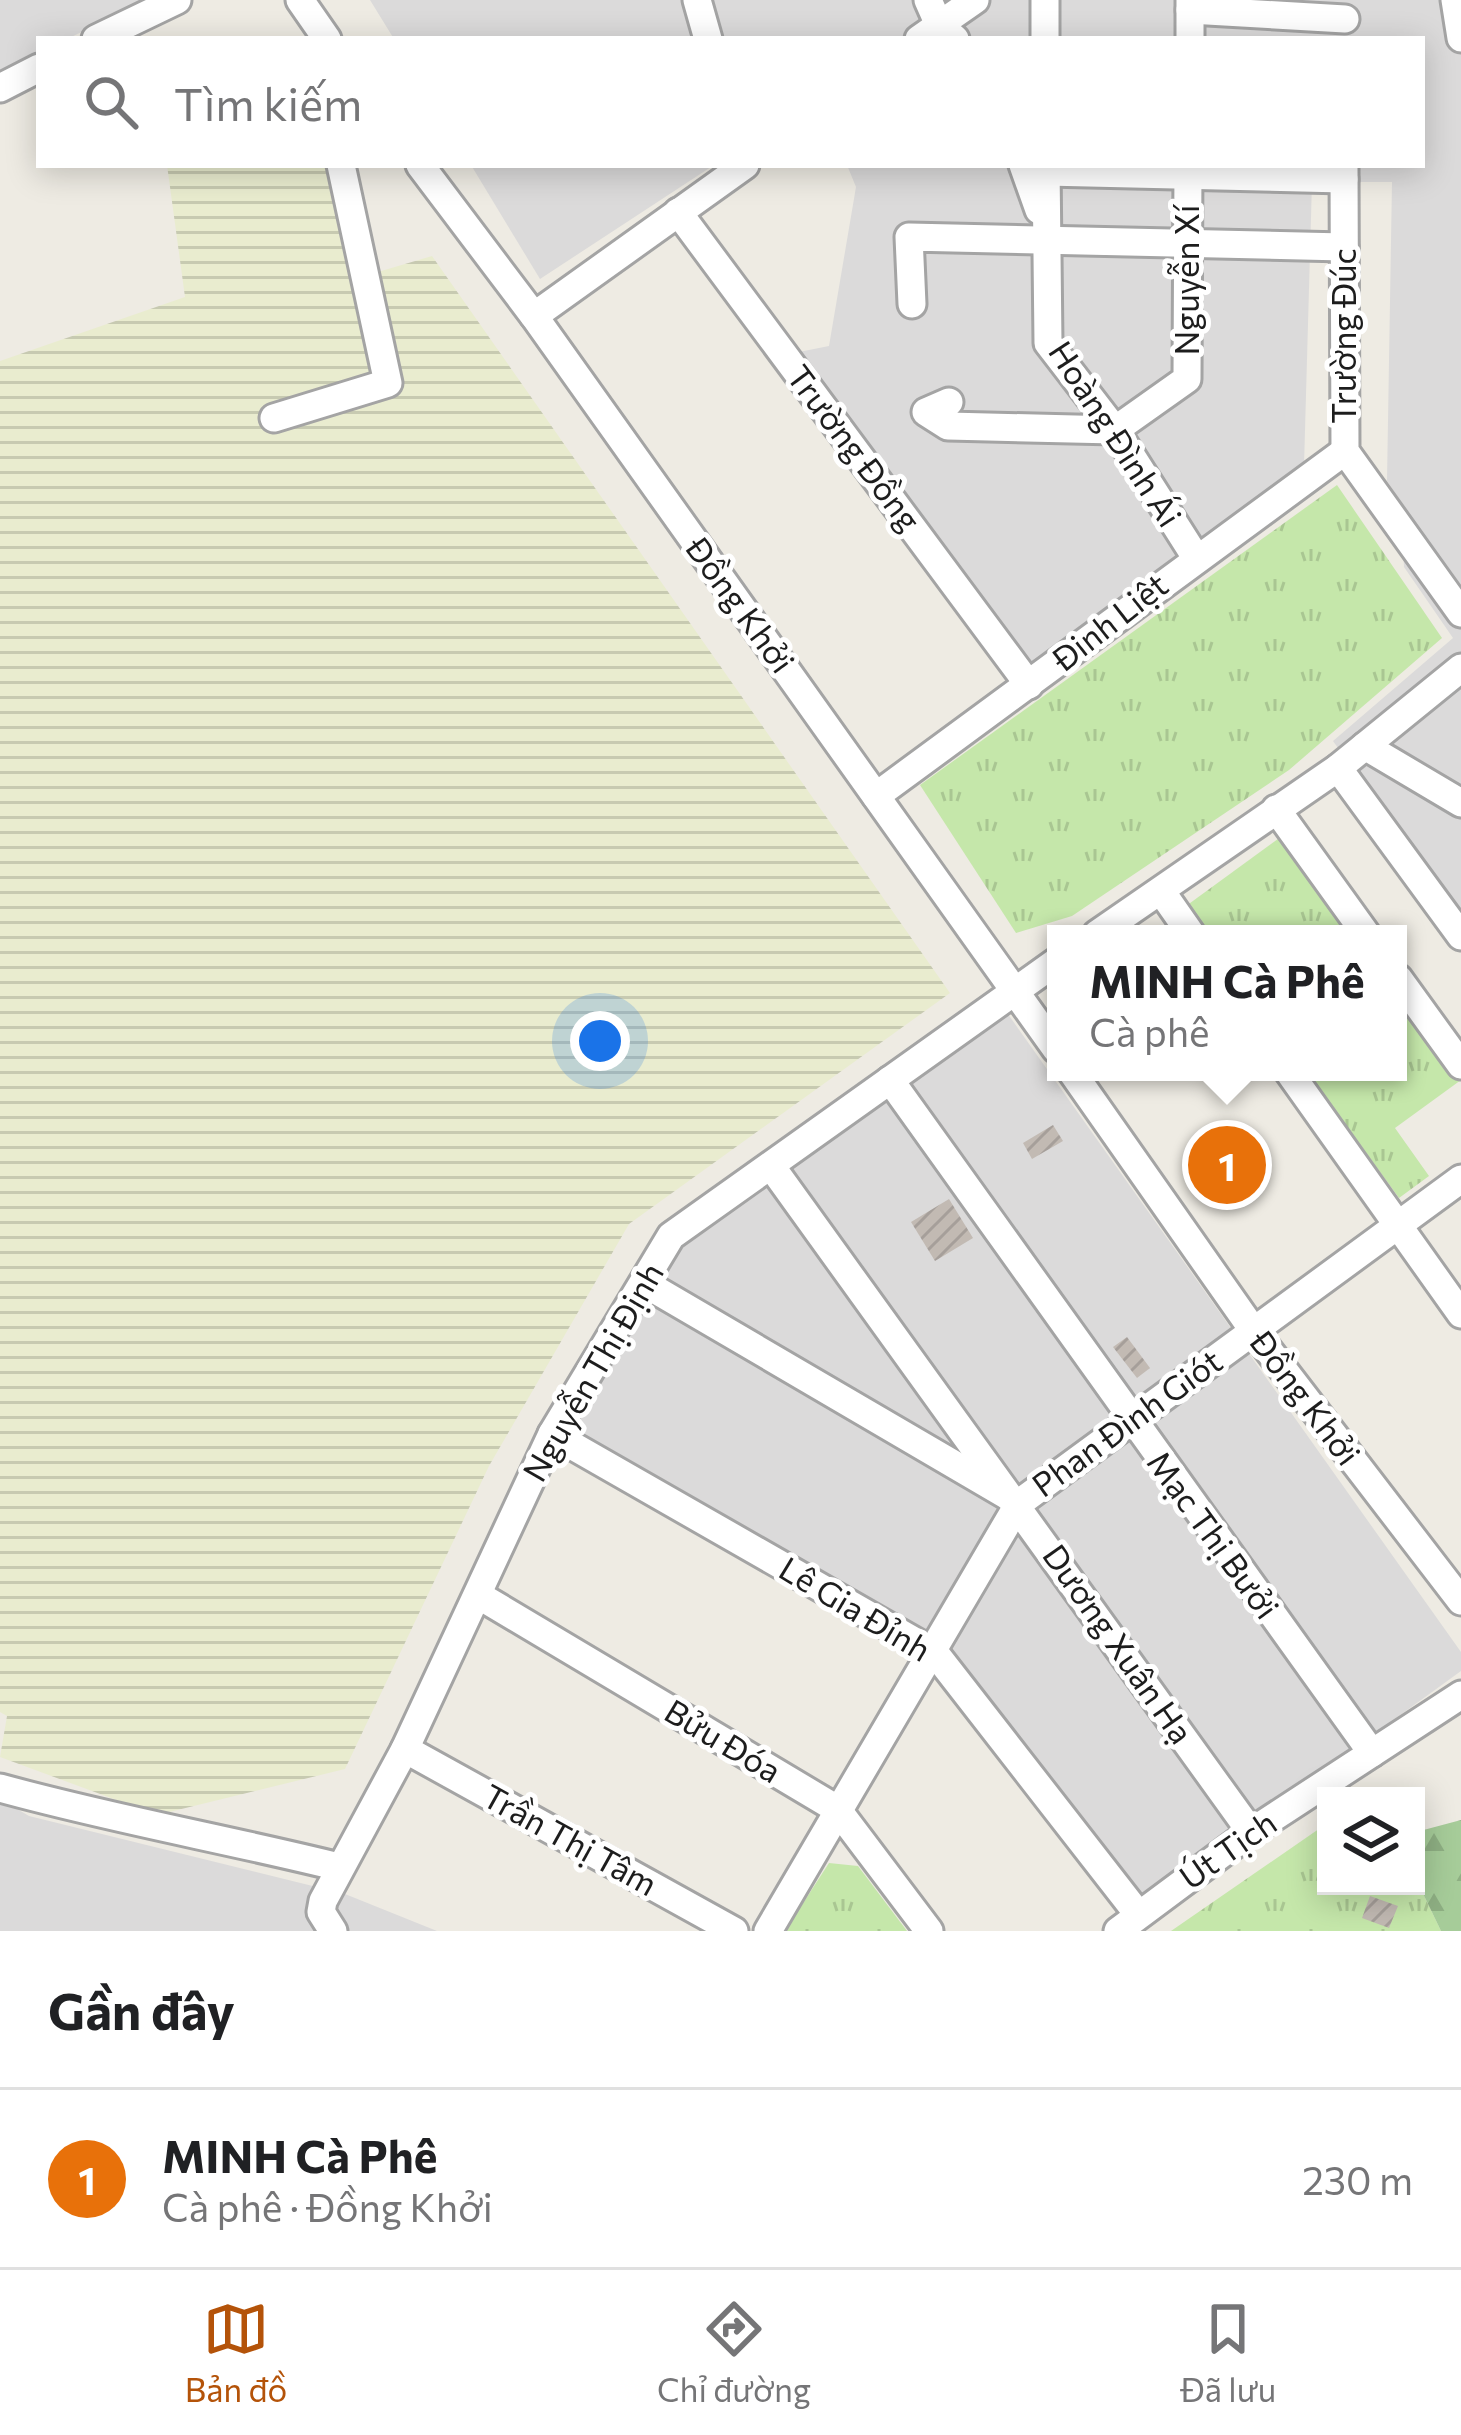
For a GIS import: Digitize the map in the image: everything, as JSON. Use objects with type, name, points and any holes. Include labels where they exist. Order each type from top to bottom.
[{"type":"street","points":[[105,36],[147,6],[177,0]]},
{"type":"street","points":[[300,0],[325,36]]},
{"type":"street","points":[[697,0],[707,36]]},
{"type":"street","points":[[935,26],[975,0]]},
{"type":"street","points":[[1045,0],[1045,36]]},
{"type":"street","points":[[1455,0],[1461,38]]},
{"type":"street","points":[[1190,16],[1345,19]]},
{"type":"street","points":[[2,79],[36,69]]},
{"type":"street","points":[[274,418],[388,382],[341,168]]},
{"type":"street","name":"Đồng Khởi","points":[[422,168],[534,316],[1047,1035]]},
{"type":"street","points":[[534,316],[740,168]]},
{"type":"street","points":[[1038,168],[1051,242]]},
{"type":"street","points":[[1088,168],[1344,172]]},
{"type":"street","name":"Nguyễn Xí","points":[[1115,430],[1187,379],[1188,170]]},
{"type":"street","name":"Trường Đúc","points":[[1344,172],[1345,451],[1461,613]]},
{"type":"street","name":"Trường Đồng","points":[[678,212],[1029,685]]},
{"type":"street","points":[[913,304],[909,237],[1344,247]]},
{"type":"street","name":"Hoàng Đình Ái","points":[[1051,242],[1048,344],[1115,430],[1196,556]]},
{"type":"street","points":[[949,402],[926,412],[948,426],[1115,430]]},
{"type":"street","name":"Đinh Liệt","points":[[876,796],[1196,556],[1345,451]]},
{"type":"street","points":[[1110,925],[1338,768],[1461,668]]},
{"type":"street","points":[[1365,746],[1461,803]]},
{"type":"street","points":[[1338,768],[1461,936]]},
{"type":"street","points":[[1276,809],[1360,925]]},
{"type":"street","points":[[1161,891],[1185,925]]},
{"type":"street","name":"Nguyễn Thị Định","points":[[333,1931],[321,1912],[339,1867],[405,1749],[552,1434],[671,1237],[1047,968]]},
{"type":"street","points":[[1407,990],[1461,1065]]},
{"type":"street","name":"Mạc Thị Bưởi","points":[[890,1080],[1372,1753]]},
{"type":"street","name":"Đồng Khởi","points":[[1078,1081],[1253,1330],[1461,1601]]},
{"type":"street","points":[[1295,1081],[1461,1314]]},
{"type":"street","name":"Dương Xuân Hạ","points":[[771,1166],[1019,1503],[1251,1832]]},
{"type":"street","name":"Phan Đình Giót","points":[[768,1931],[1019,1503],[1461,1179]]},
{"type":"street","points":[[644,1283],[1019,1503]]},
{"type":"street","name":"Lê Gia Đỉnh","points":[[552,1434],[935,1652],[1128,1923]]},
{"type":"street","name":"Bửu Đóa","points":[[478,1595],[837,1809],[929,1931]]},
{"type":"street","name":"Út Tịch","points":[[1128,1923],[1251,1832],[1461,1695]]},
{"type":"street","name":"Trần Thị Tâm","points":[[405,1749],[734,1931]]},
{"type":"street","points":[[0,1788],[111,1819],[258,1844],[339,1867]]},
{"type":"shaded area","points":[[0,0],[148,0],[73,36],[36,36],[36,54],[0,72]]},
{"type":"shaded area","points":[[370,0],[1461,0],[1461,919],[1333,741],[1453,638],[1404,567],[1401,502],[1387,481],[1392,182],[1312,182],[1304,466],[1017,674],[779,356],[829,346],[856,187],[848,168],[1425,168],[1425,36],[392,36]]},
{"type":"shaded area","points":[[473,168],[709,168],[540,279]]},
{"type":"shaded area","points":[[1005,1010],[1047,1069],[1047,1081],[1055,1081],[1461,1652],[1461,1671],[1130,1911],[929,1647],[552,1451],[675,1254],[983,1011]]},
{"type":"shaded area","points":[[0,1799],[29,1816],[345,1894],[437,1931],[0,1931]]},
{"type":"green space","points":[[167,168],[336,168],[361,277],[432,256],[950,993],[629,1224],[489,1466],[345,1769],[157,1815],[0,1757],[7,1716],[0,1712],[0,361],[185,297]]},
{"type":"green space","points":[[1337,485],[1442,638],[1289,770],[1072,916],[1016,933],[920,785]]},
{"type":"green space","points":[[1282,836],[1347,925],[1200,925],[1186,906]]},
{"type":"green space","points":[[1407,1006],[1461,1080],[1395,1128],[1429,1176],[1399,1198],[1314,1081],[1407,1081]]},
{"type":"green space","points":[[1461,1820],[1461,1931],[1441,1931],[1424,1895],[1425,1830]]},
{"type":"green space","points":[[1317,1830],[1317,1895],[1424,1895],[1441,1931],[1171,1931]]},
{"type":"green space","points":[[829,1863],[858,1866],[907,1931],[785,1931]]},
{"type":"building","points":[[1053,1125],[1063,1141],[1032,1159],[1023,1143]]},
{"type":"building","points":[[949,1199],[973,1238],[935,1261],[911,1222]]},
{"type":"building","points":[[1127,1337],[1150,1368],[1137,1378],[1113,1347]]},
{"type":"building","points":[[1370,1896],[1398,1906],[1389,1928],[1362,1918]]},
{"type":"place","name":"MINH Cà Phê","points":[[1227,1165]]}]
